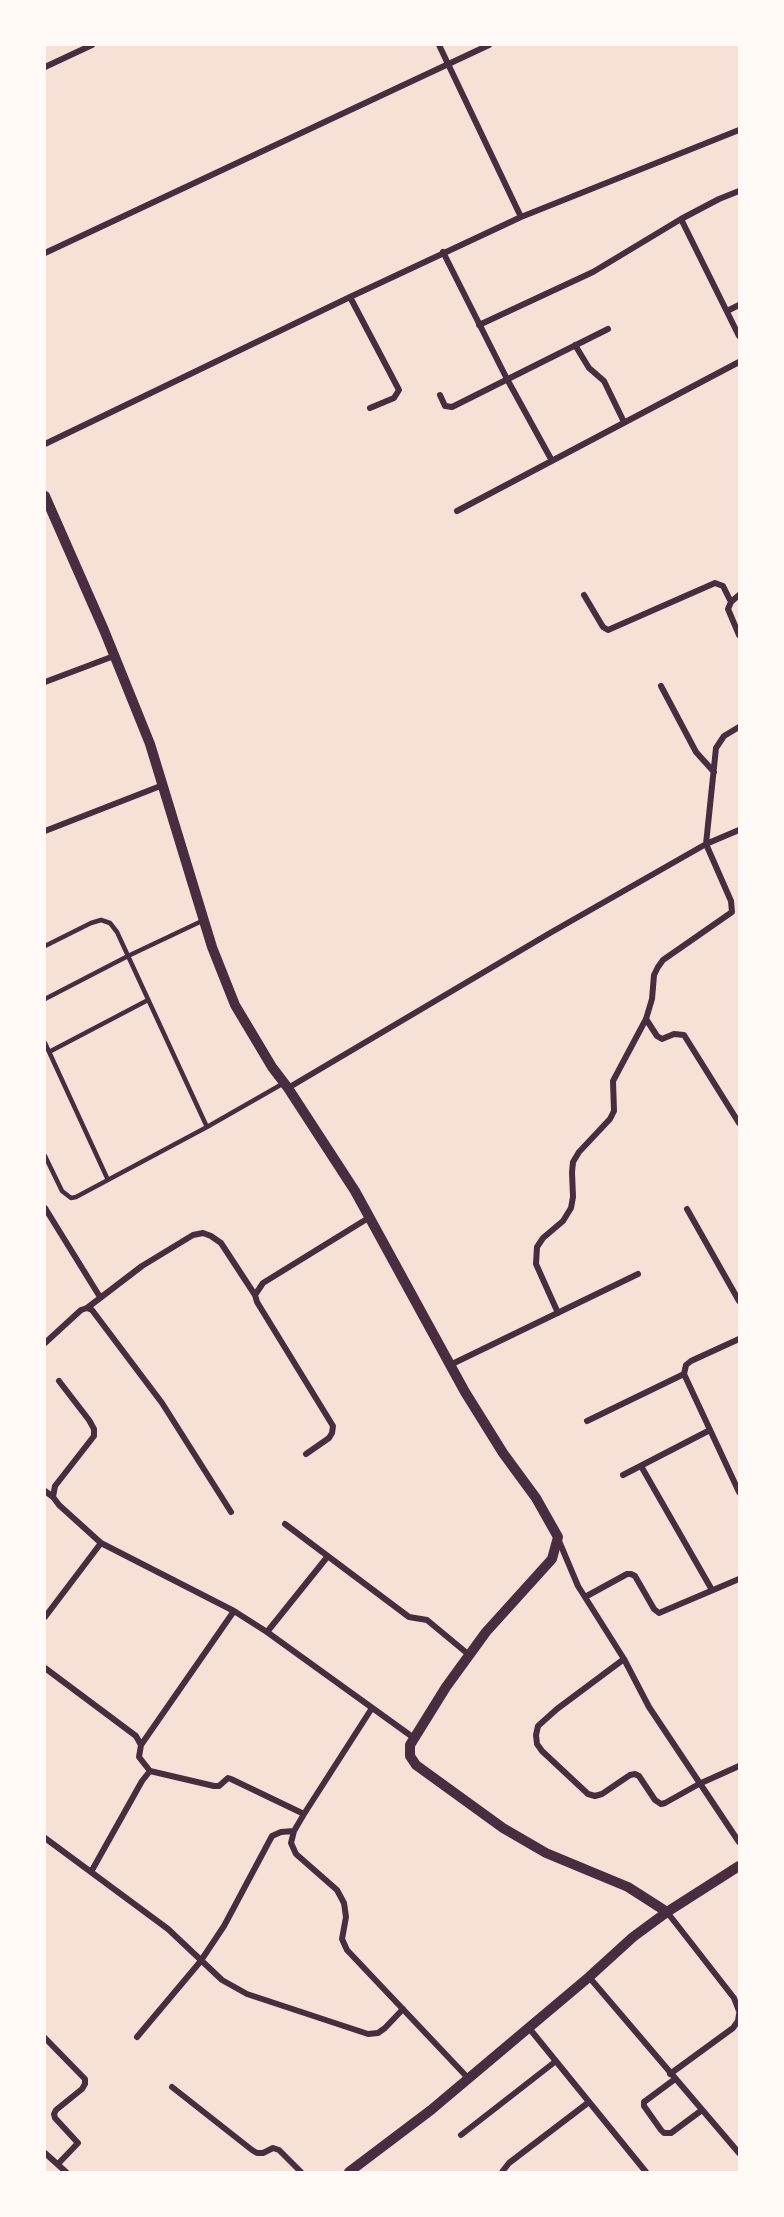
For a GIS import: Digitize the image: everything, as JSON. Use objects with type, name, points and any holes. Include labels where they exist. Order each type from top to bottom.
[{"type":"street","points":[[45,67],[92,45]]},
{"type":"street","points":[[439,45],[521,217]]},
{"type":"street","points":[[45,253],[489,45]]},
{"type":"street","points":[[45,444],[443,252],[521,217],[739,130]]},
{"type":"street","points":[[479,325],[593,272],[681,219],[718,199],[739,191]]},
{"type":"street","points":[[681,219],[739,336]]},
{"type":"street","points":[[443,252],[507,379],[551,459]]},
{"type":"street","points":[[350,297],[399,390],[394,398],[370,408]]},
{"type":"street","points":[[727,311],[739,305]]},
{"type":"street","points":[[440,394],[445,406],[452,407],[608,329]]},
{"type":"street","points":[[575,345],[588,368],[604,381],[624,422]]},
{"type":"street","points":[[457,511],[551,459],[739,362]]},
{"type":"street","points":[[45,496],[150,744],[212,947],[235,1005],[272,1067],[355,1191],[450,1365],[503,1453],[536,1498],[558,1537],[566,1560],[585,1597],[624,1659],[649,1707],[739,1842]]},
{"type":"street","points":[[584,595],[603,627],[608,630],[715,583],[723,586],[731,602]]},
{"type":"street","points":[[739,595],[731,602],[728,609],[739,634]]},
{"type":"street","points":[[45,682],[114,656]]},
{"type":"street","points":[[661,686],[696,752],[714,772]]},
{"type":"street","points":[[558,1313],[536,1264],[537,1247],[571,1208],[573,1162],[579,1152],[610,1119],[614,1111],[613,1081],[646,1019],[652,999],[654,975],[663,960],[732,912],[731,901],[706,844],[719,741],[739,727]]},
{"type":"street","points":[[45,831],[164,785]]},
{"type":"street","points":[[286,1085],[706,844],[739,830]]},
{"type":"street","points":[[646,1019],[657,1036],[662,1038],[679,1033],[684,1035],[739,1123]]},
{"type":"street","points":[[45,1208],[100,1297]]},
{"type":"street","points":[[687,1209],[739,1301]]},
{"type":"street","points":[[255,1295],[263,1283],[370,1217]]},
{"type":"street","points":[[45,1343],[100,1297],[142,1266],[193,1235],[203,1233],[211,1236],[221,1243],[255,1295],[257,1302],[333,1426],[329,1438],[306,1454]]},
{"type":"street","points":[[450,1365],[638,1274]]},
{"type":"street","points":[[87,1308],[97,1314],[139,1370],[231,1512]]},
{"type":"street","points":[[739,1339],[691,1361],[686,1365],[684,1374],[739,1492]]},
{"type":"street","points":[[587,1421],[684,1374]]},
{"type":"street","points":[[53,1497],[55,1486],[94,1436],[94,1429],[89,1420],[59,1381]]},
{"type":"street","points":[[623,1475],[710,1430]]},
{"type":"street","points":[[641,1466],[712,1590]]},
{"type":"street","points":[[45,1491],[101,1543],[234,1611],[267,1632],[414,1738]]},
{"type":"street","points":[[285,1524],[409,1617],[427,1620],[468,1654]]},
{"type":"street","points":[[558,1537],[552,1559],[468,1654],[410,1745],[410,1756],[416,1765],[502,1828],[546,1853],[628,1887],[667,1912],[734,1998],[739,2013],[734,2028],[644,2102],[644,2106],[664,2133],[670,2133],[702,2110]]},
{"type":"street","points":[[45,1617],[101,1543]]},
{"type":"street","points":[[267,1632],[328,1556]]},
{"type":"street","points":[[585,1597],[627,1574],[634,1576],[654,1609],[659,1613],[739,1579]]},
{"type":"street","points":[[234,1611],[141,1745],[139,1757],[150,1772],[214,1786],[219,1786],[228,1778],[304,1814]]},
{"type":"street","points":[[624,1659],[577,1693],[538,1726],[537,1744],[542,1751],[588,1794],[595,1796],[602,1794],[635,1774],[639,1776],[655,1800],[661,1804],[739,1766]]},
{"type":"street","points":[[45,1668],[136,1736],[141,1745]]},
{"type":"street","points":[[372,1708],[304,1814],[294,1831],[291,1843],[296,1854],[337,1890],[344,1903],[346,1917],[342,1939],[347,1950],[468,2078]]},
{"type":"street","points":[[92,1872],[142,1781],[150,1772]]},
{"type":"street","points":[[136,2037],[200,1962],[224,1926],[272,1836],[281,1832],[294,1831]]},
{"type":"street","points":[[45,1838],[168,1929],[200,1962],[222,1980],[247,1994],[368,2034],[378,2033],[386,2028],[403,2009]]},
{"type":"street","points":[[349,2172],[431,2110],[633,1937],[667,1912],[739,1866]]},
{"type":"street","points":[[589,1977],[739,2153]]},
{"type":"street","points":[[529,2028],[646,2172]]},
{"type":"street","points":[[45,2038],[85,2079],[82,2089],[54,2114],[78,2144],[58,2164]]},
{"type":"street","points":[[461,2135],[556,2061]]},
{"type":"street","points":[[172,2087],[252,2150],[263,2153],[273,2148],[279,2150],[301,2172]]},
{"type":"street","points":[[502,2172],[508,2163],[589,2102]]},
{"type":"street","points":[[45,2153],[66,2172]]},
{"type":"lane","points":[[45,946],[91,923],[101,920],[110,923],[117,932],[207,1128]]},
{"type":"lane","points":[[45,999],[204,920]]},
{"type":"lane","points":[[49,1052],[148,1000]]},
{"type":"lane","points":[[45,1043],[108,1180]]},
{"type":"lane","points":[[45,1156],[62,1191],[71,1198],[76,1197],[286,1085]]}]
